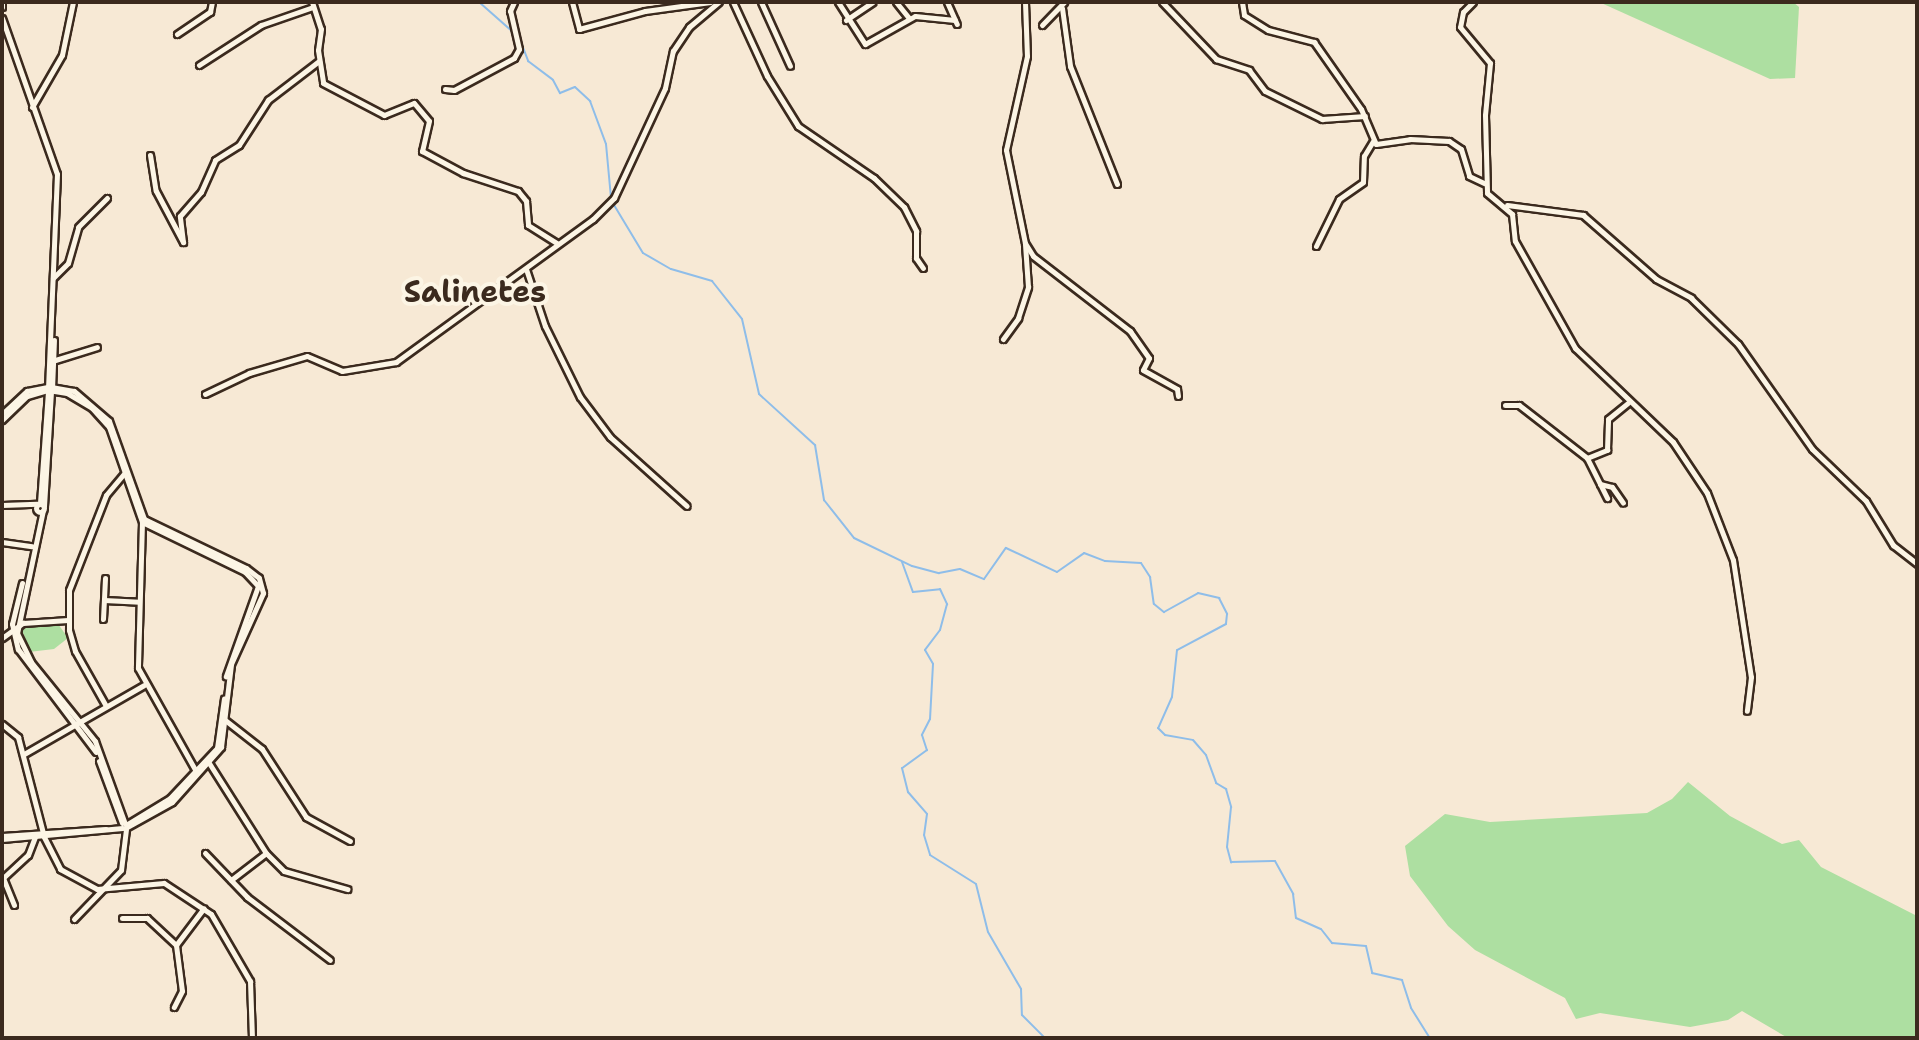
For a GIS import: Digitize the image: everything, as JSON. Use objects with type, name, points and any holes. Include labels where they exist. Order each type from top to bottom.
[{"type":"street","points":[[32,108],[62,55],[73,2]]},
{"type":"street","points":[[177,34],[210,12],[212,2]]},
{"type":"street","points":[[445,89],[454,90],[514,58],[519,49],[510,11],[514,2]]},
{"type":"street","points":[[572,2],[579,29],[645,11],[710,2]]},
{"type":"street","points":[[205,394],[249,373],[307,356],[342,371],[386,366],[608,208],[665,88],[673,51],[689,27],[719,2]]},
{"type":"street","points":[[733,2],[767,76],[798,126],[874,178],[904,207],[916,231],[916,258],[923,268]]},
{"type":"street","points":[[761,2],[790,66]]},
{"type":"street","points":[[838,2],[860,41],[870,44],[906,19],[934,16],[953,21],[948,6],[934,16]]},
{"type":"street","points":[[846,20],[873,2]]},
{"type":"street","points":[[896,2],[906,19]]},
{"type":"street","points":[[1003,339],[1018,318],[1028,287],[1025,243],[1006,150],[1027,56],[1025,2]]},
{"type":"street","points":[[1162,2],[1216,59],[1249,70],[1265,91],[1322,119],[1365,116]]},
{"type":"street","points":[[1242,2],[1244,15],[1268,30],[1314,42],[1365,116],[1373,141],[1380,146],[1410,139],[1449,141],[1461,149],[1469,176],[1484,183]]},
{"type":"street","points":[[1473,2],[1463,12],[1460,27],[1490,63],[1484,183],[1491,200],[1583,215],[1656,279],[1691,298],[1738,344],[1804,440],[1866,501],[1897,550],[1917,564]]},
{"type":"street","points":[[199,65],[261,25],[312,5],[321,29],[319,61],[323,83],[366,109],[388,116],[414,103],[429,121],[420,142],[425,154],[518,191],[526,201],[528,225],[557,243]]},
{"type":"street","points":[[1042,25],[1063,5]]},
{"type":"street","points":[[1063,5],[1070,66],[1117,184]]},
{"type":"street","points":[[2,18],[57,174],[51,361],[40,507],[14,628]]},
{"type":"street","points":[[150,155],[156,191],[183,242],[180,216],[201,192],[215,160],[239,145],[268,100],[319,61]]},
{"type":"street","points":[[1316,246],[1339,199],[1363,182],[1364,156],[1373,141]]},
{"type":"street","points":[[52,278],[68,263],[78,227],[107,198]]},
{"type":"street","points":[[1507,205],[1515,241],[1570,341],[1628,403],[1649,416],[1685,456],[1707,493],[1731,553],[1751,677],[1747,711]]},
{"type":"street","points":[[1025,243],[1033,256],[1118,320],[1149,358],[1143,370],[1177,389],[1178,396]]},
{"type":"street","points":[[526,269],[545,326],[580,397],[610,437],[687,506]]},
{"type":"street","points":[[51,361],[97,347]]},
{"type":"street","points":[[2,420],[27,396],[49,389]]},
{"type":"street","points":[[2,414],[27,391],[49,389],[78,398],[104,419],[143,520],[138,668],[144,685],[197,773]]},
{"type":"street","points":[[1587,458],[1607,450],[1608,419],[1628,403]]},
{"type":"street","points":[[1505,405],[1519,405],[1587,458],[1589,470],[1607,498]]},
{"type":"street","points":[[106,706],[75,651],[68,620],[72,575],[106,495],[124,472]]},
{"type":"street","points":[[1600,484],[1612,487],[1623,503]]},
{"type":"street","points":[[2,505],[40,507]]},
{"type":"street","points":[[40,507],[14,628],[31,662],[100,754],[125,826],[125,858],[106,887],[74,919]]},
{"type":"street","points":[[2,838],[125,826],[170,798],[208,762],[217,748],[225,720],[228,663],[258,586],[245,572],[143,520]]},
{"type":"street","points":[[2,542],[32,546]]},
{"type":"street","points":[[103,619],[105,578]]},
{"type":"street","points":[[104,600],[139,602]]},
{"type":"street","points":[[2,638],[14,628],[68,620]]},
{"type":"street","points":[[24,754],[144,685]]},
{"type":"street","points":[[225,720],[262,749],[306,817],[350,841]]},
{"type":"street","points":[[2,724],[14,731],[24,754],[43,835],[53,859],[69,877],[91,888],[164,883],[204,908],[220,925],[250,981],[252,1038]]},
{"type":"street","points":[[208,762],[266,853],[284,871],[347,889]]},
{"type":"street","points":[[2,838],[43,835]]},
{"type":"street","points":[[14,905],[3,878],[28,855],[35,837]]},
{"type":"street","points":[[205,853],[231,880],[330,960]]},
{"type":"street","points":[[231,880],[266,853]]},
{"type":"street","points":[[176,945],[204,908]]},
{"type":"street","points":[[122,918],[147,918],[176,945],[182,991],[174,1007]]},
{"type":"green space","points":[[1599,2],[1793,2],[1799,7],[1795,78],[1770,79]]},
{"type":"green space","points":[[56,621],[68,638],[54,649],[29,652],[22,629]]},
{"type":"green space","points":[[1688,782],[1730,816],[1782,844],[1799,840],[1821,867],[1917,916],[1917,1038],[1788,1038],[1742,1011],[1728,1020],[1690,1027],[1600,1013],[1576,1019],[1565,998],[1475,950],[1448,926],[1410,876],[1405,846],[1445,814],[1490,822],[1647,813],[1672,799]]},
{"type":"waterway","points":[[479,2],[513,32]]},
{"type":"waterway","points":[[519,37],[528,61],[553,80],[560,93],[575,87],[590,101],[606,144],[611,198]]},
{"type":"waterway","points":[[614,205],[643,253],[671,269],[712,281],[742,319],[759,394],[815,445],[824,500],[854,538],[912,566],[939,573],[960,569],[984,579],[1006,548],[1057,572],[1084,553],[1105,561],[1141,563],[1150,577],[1154,604],[1164,612],[1198,593],[1219,598],[1227,614],[1226,624],[1177,650],[1172,697],[1158,728],[1165,735],[1193,740],[1206,755],[1216,783],[1226,789],[1231,807],[1227,847],[1231,862],[1275,861],[1293,894],[1296,918],[1321,929],[1332,943],[1366,946],[1372,973],[1402,980],[1411,1008],[1430,1038]]},
{"type":"waterway","points":[[902,562],[913,592],[940,589],[947,604],[940,630],[925,650],[933,664],[930,719],[922,735],[927,750],[902,768],[908,792],[927,814],[924,835],[930,855],[976,884],[988,932],[1021,989],[1022,1015],[1045,1038]]},
{"type":"district","name":"Salinetes","points":[[475,292]]}]
